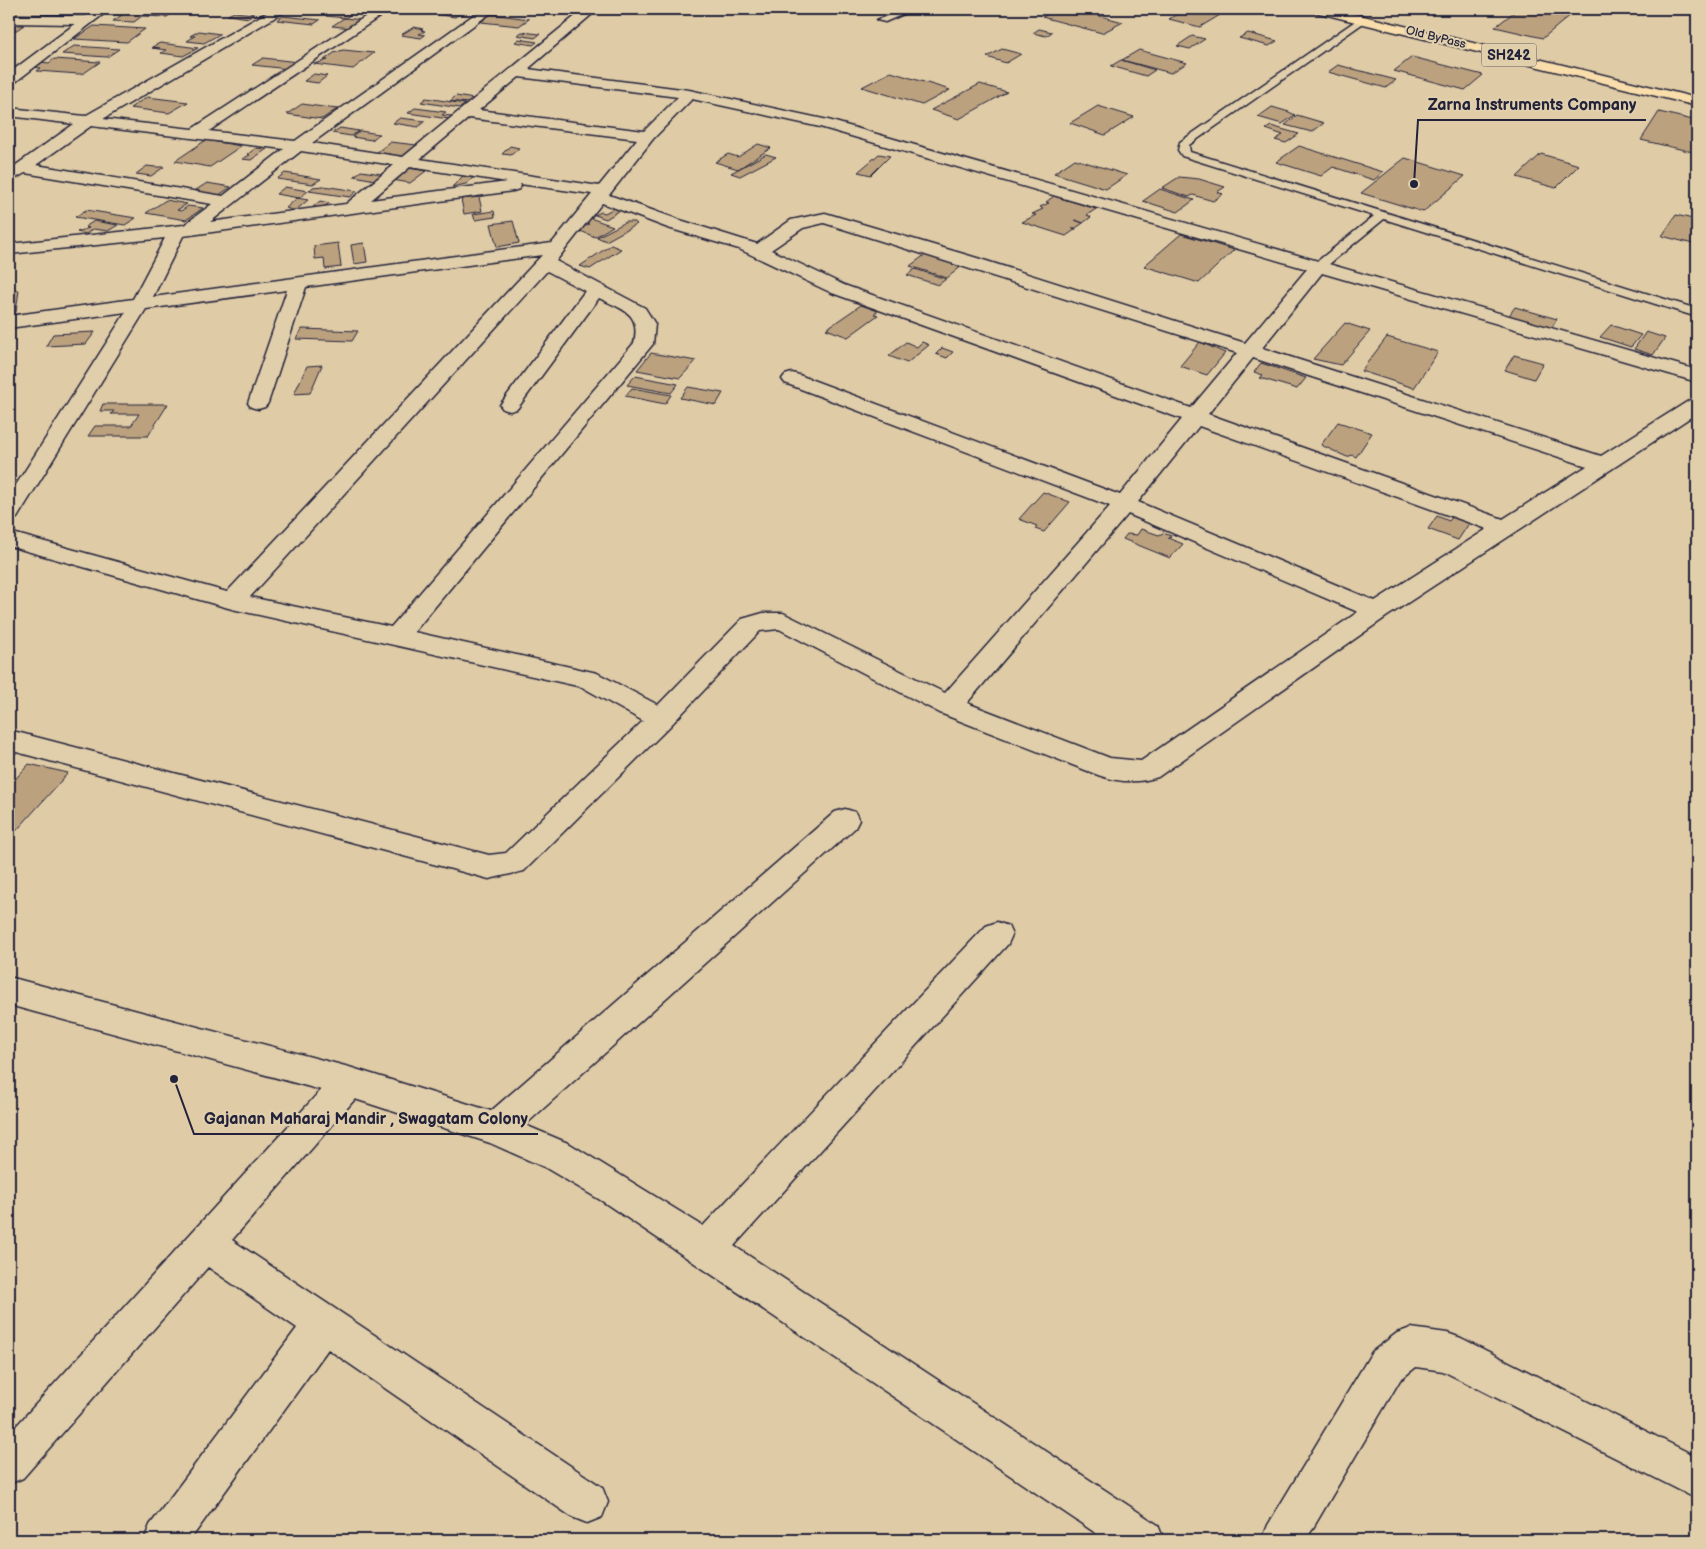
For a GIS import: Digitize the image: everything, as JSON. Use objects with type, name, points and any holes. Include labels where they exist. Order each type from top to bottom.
[{"type":"main road","name":"Old ByPass","points":[[1320,9],[1697,102]]},
{"type":"street","points":[[9,80],[103,9]]},
{"type":"street","points":[[15,172],[90,120],[282,9]]},
{"type":"street","points":[[196,133],[385,9]]},
{"type":"street","points":[[9,513],[140,304],[183,230],[226,201],[298,146],[490,9]]},
{"type":"street","points":[[350,209],[592,9]]},
{"type":"street","points":[[9,19],[18,10]]},
{"type":"street","points":[[9,19],[88,20]]},
{"type":"street","points":[[18,59],[36,59]]},
{"type":"street","points":[[517,72],[689,94],[823,123],[1697,376]]},
{"type":"street","points":[[232,601],[551,256],[648,136],[689,94]]},
{"type":"street","points":[[9,112],[90,120],[298,146],[542,182],[601,194],[674,224],[759,251],[838,289],[1194,418],[1506,528]]},
{"type":"street","points":[[467,113],[648,136]]},
{"type":"street","points":[[15,172],[226,201]]},
{"type":"street","points":[[9,249],[183,230],[542,182]]},
{"type":"street","points":[[759,251],[793,225],[808,218],[825,218],[971,262],[1604,464]]},
{"type":"street","points":[[9,322],[298,283],[551,256],[596,289],[640,312],[645,319],[647,330],[643,344],[396,638]]},
{"type":"street","points":[[949,706],[1124,504],[1247,351],[1318,267]]},
{"type":"street","points":[[258,402],[298,283]]},
{"type":"street","points":[[510,405],[596,289]]},
{"type":"street","points":[[792,379],[1124,504],[1378,611]]},
{"type":"street","points":[[9,740],[490,868],[499,867],[514,863],[661,719],[751,625],[772,620],[784,621],[949,706],[1101,766],[1119,772],[1133,773],[1148,770],[1378,611],[1697,404]]},
{"type":"street","points":[[9,539],[232,601],[588,679],[614,691],[661,719]]},
{"type":"street","points":[[496,1129],[846,820]]},
{"type":"street","points":[[706,1249],[997,935]]},
{"type":"street","points":[[9,991],[348,1082],[496,1129],[558,1156],[614,1189],[706,1249],[1143,1540]]},
{"type":"street","points":[[9,1464],[348,1082]]},
{"type":"street","points":[[205,1243],[586,1502]]},
{"type":"street","points":[[165,1540],[324,1323]]},
{"type":"street","points":[[1283,1540],[1386,1366],[1411,1346],[1447,1352],[1697,1479]]},
{"type":"lane","points":[[882,20],[911,9]]},
{"type":"lane","points":[[1364,19],[1184,144],[1182,150],[1186,154],[1697,313]]},
{"type":"lane","points":[[1318,267],[1382,215]]},
{"type":"building","points":[[56,9],[87,9],[76,17],[45,16]]},
{"type":"building","points":[[118,9],[176,10],[167,17],[142,16],[134,22],[113,21],[122,15],[110,14]]},
{"type":"building","points":[[338,9],[360,9],[345,18],[326,16]]},
{"type":"building","points":[[441,9],[463,11],[455,17],[433,14]]},
{"type":"building","points":[[1058,9],[1074,9],[1123,22],[1102,33],[1042,17]]},
{"type":"building","points":[[1186,9],[1230,9],[1200,27],[1169,19]]},
{"type":"building","points":[[1518,9],[1578,9],[1543,38],[1495,27]]},
{"type":"building","points":[[234,12],[254,14],[249,18],[228,15]]},
{"type":"building","points":[[491,14],[529,19],[519,26],[481,22]]},
{"type":"building","points":[[283,16],[320,20],[314,24],[277,20]]},
{"type":"building","points":[[344,18],[364,20],[352,28],[332,26]]},
{"type":"building","points":[[12,22],[22,22],[18,25],[24,25],[9,35],[9,24]]},
{"type":"building","points":[[94,26],[145,29],[127,42],[74,39]]},
{"type":"building","points":[[414,27],[423,29],[421,30],[425,31],[419,34],[425,35],[421,38],[401,35]]},
{"type":"building","points":[[1039,29],[1052,32],[1046,36],[1033,33]]},
{"type":"building","points":[[199,31],[220,34],[204,43],[187,41],[195,36],[190,36]]},
{"type":"building","points":[[522,32],[540,34],[535,38],[517,35]]},
{"type":"building","points":[[1248,33],[1277,41],[1269,46],[1239,38]]},
{"type":"building","points":[[1192,36],[1205,39],[1190,49],[1177,46]]},
{"type":"building","points":[[519,39],[537,42],[533,45],[515,42]]},
{"type":"building","points":[[160,43],[198,48],[183,56],[161,53],[166,50],[152,48],[160,48],[152,47]]},
{"type":"building","points":[[74,46],[119,49],[107,57],[62,54]]},
{"type":"building","points":[[1002,49],[1021,54],[1006,63],[987,57]]},
{"type":"building","points":[[343,50],[374,53],[353,69],[314,64],[328,60],[324,60],[334,53]]},
{"type":"building","points":[[1139,50],[1187,63],[1171,73],[1122,60]]},
{"type":"building","points":[[1412,57],[1483,75],[1465,90],[1394,71]]},
{"type":"building","points":[[263,58],[298,62],[289,69],[252,65]]},
{"type":"building","points":[[54,59],[100,62],[84,73],[79,74],[37,71],[41,68],[33,67],[41,62],[49,63]]},
{"type":"building","points":[[1121,60],[1155,70],[1146,76],[1111,66]]},
{"type":"building","points":[[1338,65],[1396,80],[1386,88],[1328,72]]},
{"type":"building","points":[[891,72],[950,90],[922,105],[862,87]]},
{"type":"building","points":[[314,74],[327,76],[318,83],[304,81]]},
{"type":"building","points":[[980,84],[1007,92],[959,119],[931,110]]},
{"type":"building","points":[[456,96],[474,99],[468,103],[450,101]]},
{"type":"building","points":[[147,97],[188,102],[169,113],[130,108]]},
{"type":"building","points":[[426,98],[465,104],[460,108],[421,102]]},
{"type":"building","points":[[302,104],[337,109],[322,119],[287,114]]},
{"type":"building","points":[[1098,106],[1134,117],[1105,135],[1070,123]]},
{"type":"building","points":[[1272,107],[1295,115],[1282,124],[1258,117]]},
{"type":"building","points":[[415,108],[446,112],[442,115],[452,116],[449,119],[408,113]]},
{"type":"building","points":[[1659,112],[1697,121],[1697,153],[1641,140]]},
{"type":"building","points":[[1297,115],[1324,123],[1312,132],[1285,125]]},
{"type":"building","points":[[400,118],[425,121],[418,127],[393,123]]},
{"type":"building","points":[[1271,126],[1299,134],[1286,143],[1275,140],[1283,135],[1266,129]]},
{"type":"building","points":[[340,128],[359,131],[351,136],[332,133]]},
{"type":"building","points":[[360,131],[379,134],[372,140],[352,137]]},
{"type":"building","points":[[206,140],[241,146],[210,167],[175,161]]},
{"type":"building","points":[[390,142],[417,145],[403,157],[376,153]]},
{"type":"building","points":[[758,144],[771,148],[738,169],[715,162],[728,154],[738,157]]},
{"type":"building","points":[[510,146],[519,148],[511,155],[502,154]]},
{"type":"building","points":[[1299,146],[1383,172],[1374,180],[1333,167],[1321,176],[1276,162]]},
{"type":"building","points":[[256,148],[267,149],[251,160],[242,159],[250,155],[248,154]]},
{"type":"building","points":[[766,154],[776,157],[740,176],[731,173]]},
{"type":"building","points":[[879,154],[890,156],[871,175],[858,172]]},
{"type":"building","points":[[1541,154],[1579,165],[1556,188],[1517,177]]},
{"type":"building","points":[[1405,158],[1465,176],[1423,212],[1361,193]]},
{"type":"building","points":[[1075,159],[1127,175],[1106,189],[1054,173]]},
{"type":"building","points":[[147,166],[164,167],[151,176],[136,174]]},
{"type":"building","points":[[408,168],[426,171],[410,183],[392,180]]},
{"type":"building","points":[[361,171],[382,174],[375,180],[354,176]]},
{"type":"building","points":[[285,173],[321,179],[313,184],[277,179]]},
{"type":"building","points":[[463,176],[473,178],[466,184],[452,187]]},
{"type":"building","points":[[1179,177],[1199,179],[1225,187],[1217,192],[1223,194],[1213,201],[1193,195],[1189,197],[1162,188]]},
{"type":"building","points":[[207,183],[231,187],[216,197],[196,190]]},
{"type":"building","points":[[323,186],[357,191],[350,197],[309,191],[313,187]]},
{"type":"building","points":[[285,187],[308,191],[299,198],[276,194]]},
{"type":"building","points":[[1160,189],[1194,200],[1178,212],[1143,201]]},
{"type":"building","points":[[1054,196],[1096,209],[1087,215],[1091,217],[1076,228],[1072,228],[1076,229],[1066,236],[1022,222],[1036,215],[1032,214],[1043,209],[1040,207],[1049,203],[1046,202]]},
{"type":"building","points":[[479,197],[482,211],[464,214],[461,199]]},
{"type":"building","points":[[297,198],[308,200],[295,211],[286,208]]},
{"type":"building","points":[[166,200],[187,204],[177,210],[181,211],[188,206],[203,208],[186,220],[146,213]]},
{"type":"building","points":[[320,201],[329,203],[322,208],[313,207]]},
{"type":"building","points":[[616,207],[622,209],[606,219],[595,215],[601,212],[605,213]]},
{"type":"building","points":[[86,210],[136,218],[125,225],[75,217]]},
{"type":"building","points":[[494,211],[495,217],[475,220],[473,214]]},
{"type":"building","points":[[1676,215],[1697,220],[1697,245],[1662,236]]},
{"type":"building","points":[[590,218],[613,226],[595,237],[578,230],[589,224],[583,222]]},
{"type":"building","points":[[94,221],[118,225],[108,231],[93,229],[86,234],[77,232],[89,228],[85,227]]},
{"type":"building","points":[[513,221],[519,243],[497,247],[491,224]]},
{"type":"building","points":[[626,222],[635,222],[637,224],[606,241],[597,237]]},
{"type":"building","points":[[1181,234],[1234,250],[1199,283],[1144,266]]},
{"type":"building","points":[[338,243],[341,267],[325,269],[324,258],[315,259],[314,246]]},
{"type":"building","points":[[364,243],[367,262],[354,264],[351,245]]},
{"type":"building","points":[[611,245],[621,249],[590,269],[580,266]]},
{"type":"building","points":[[926,254],[963,265],[947,278],[910,266]]},
{"type":"building","points":[[915,269],[946,279],[938,285],[907,275]]},
{"type":"building","points":[[19,290],[16,312],[9,313],[9,291]]},
{"type":"building","points":[[861,305],[878,311],[874,314],[878,315],[848,337],[826,329]]},
{"type":"building","points":[[1515,307],[1557,319],[1551,329],[1508,317]]},
{"type":"building","points":[[1345,323],[1370,331],[1341,365],[1313,359]]},
{"type":"building","points":[[1611,325],[1641,335],[1631,347],[1600,337]]},
{"type":"building","points":[[302,329],[358,331],[352,341],[296,339]]},
{"type":"building","points":[[95,332],[86,344],[46,346],[53,334]]},
{"type":"building","points":[[1646,332],[1665,338],[1653,355],[1634,349]]},
{"type":"building","points":[[1387,337],[1438,352],[1414,388],[1361,371]]},
{"type":"building","points":[[906,342],[917,347],[922,342],[929,345],[907,363],[889,356]]},
{"type":"building","points":[[1200,342],[1225,353],[1207,375],[1180,366]]},
{"type":"building","points":[[942,348],[953,352],[947,358],[936,354]]},
{"type":"building","points":[[651,353],[696,361],[680,378],[637,370]]},
{"type":"building","points":[[1514,355],[1543,363],[1534,379],[1505,370]]},
{"type":"building","points":[[1261,363],[1306,378],[1297,389],[1260,378],[1263,375],[1254,372]]},
{"type":"building","points":[[322,365],[310,393],[294,394],[307,366]]},
{"type":"building","points":[[635,376],[678,384],[671,393],[627,385]]},
{"type":"building","points":[[688,387],[723,393],[716,405],[680,398]]},
{"type":"building","points":[[632,388],[671,395],[665,404],[625,396]]},
{"type":"building","points":[[103,404],[168,404],[148,436],[88,436],[95,426],[131,426],[139,414],[111,414],[114,411],[100,411]]},
{"type":"building","points":[[1338,422],[1372,433],[1356,457],[1352,455],[1347,457],[1321,445]]},
{"type":"building","points":[[1043,492],[1070,502],[1044,532],[1035,529],[1037,526],[1019,519]]},
{"type":"building","points":[[1437,516],[1449,521],[1453,516],[1470,522],[1458,540],[1428,529]]},
{"type":"building","points":[[1141,529],[1159,535],[1163,533],[1171,536],[1168,538],[1183,544],[1170,558],[1123,539],[1127,534],[1137,535]]},
{"type":"building","points":[[29,764],[68,773],[9,839],[9,786]]},
{"type":"place","name":"Zarna Instruments Company","points":[[1414,184]]},
{"type":"place","name":"Gajanan Maharaj Mandir , Swagatam Colony","points":[[174,1079]]}]
